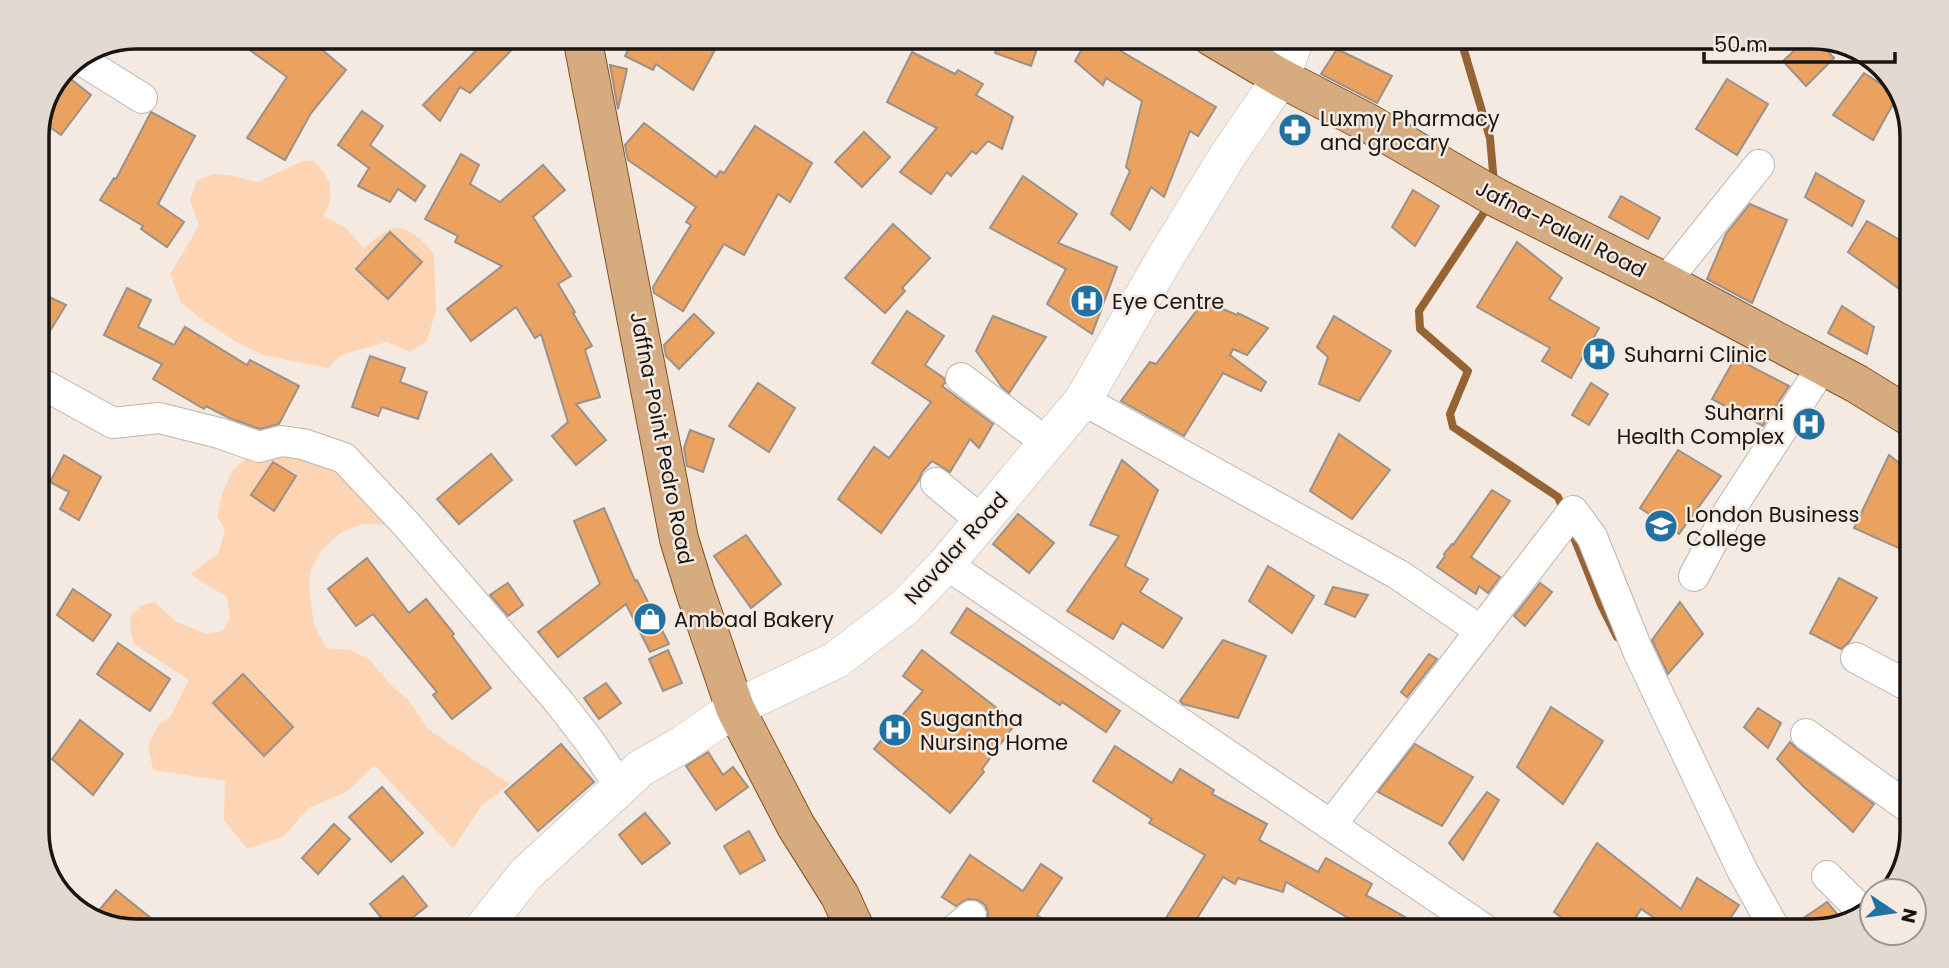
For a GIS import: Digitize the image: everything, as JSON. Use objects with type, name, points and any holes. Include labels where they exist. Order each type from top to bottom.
[{"type":"main road","name":"Jaffna-Point Pedro Road","points":[[584,49],[679,539],[735,708],[796,825],[840,896],[851,919]]},
{"type":"main road","name":"Jafna-Palali Road","points":[[1232,49],[1281,78],[1368,123],[1495,197],[1665,282],[1823,366],[1900,411]]},
{"type":"street","name":"Navalar Road","points":[[490,919],[525,875],[640,768],[683,744],[735,708],[835,660],[905,607],[946,564],[1083,400],[1228,155],[1281,78],[1292,49]]},
{"type":"street","points":[[88,64],[142,98]]},
{"type":"street","points":[[1665,282],[1759,165]]},
{"type":"street","points":[[1695,576],[1727,514],[1823,366]]},
{"type":"street","points":[[961,378],[1047,443]]},
{"type":"street","points":[[49,388],[113,423],[159,418],[219,433],[259,447],[281,441],[303,444],[344,458],[407,526],[559,702],[590,741],[621,788]]},
{"type":"street","points":[[1083,400],[1399,575],[1480,631]]},
{"type":"street","points":[[936,483],[982,521]]},
{"type":"street","points":[[1331,825],[1573,511],[1592,537],[1638,651],[1742,870],[1769,919]]},
{"type":"street","points":[[946,564],[1469,919]]},
{"type":"street","points":[[1856,658],[1900,682]]},
{"type":"street","points":[[1806,734],[1900,801]]},
{"type":"street","points":[[1827,876],[1857,906]]},
{"type":"shaded area","points":[[303,161],[314,161],[328,180],[330,200],[323,215],[347,229],[363,248],[384,232],[397,228],[415,235],[434,253],[436,310],[427,341],[410,352],[387,342],[341,355],[328,368],[263,355],[205,322],[181,303],[170,274],[199,226],[190,201],[196,181],[213,174],[257,182]]},
{"type":"shaded area","points":[[303,444],[407,525],[363,524],[340,533],[320,552],[311,571],[309,590],[314,624],[326,648],[350,650],[370,660],[409,701],[429,730],[510,784],[482,805],[453,848],[374,765],[348,791],[309,808],[283,837],[247,849],[224,820],[225,781],[153,770],[148,746],[158,725],[170,717],[189,680],[134,644],[130,630],[131,615],[142,605],[154,602],[177,622],[207,634],[223,631],[230,617],[227,597],[191,573],[218,554],[225,530],[217,516],[223,491],[232,471],[259,447]]},
{"type":"building","points":[[248,49],[321,49],[346,70],[311,113],[285,160],[247,138],[287,77]]},
{"type":"building","points":[[477,49],[512,49],[470,93],[460,87],[440,121],[423,105]]},
{"type":"building","points":[[628,49],[715,49],[693,90],[656,64],[653,70],[625,56]]},
{"type":"building","points":[[996,49],[1037,49],[1031,66],[995,53]]},
{"type":"building","points":[[1082,49],[1122,49],[1121,51],[1216,107],[1198,136],[1190,131],[1164,197],[1151,187],[1130,230],[1111,214],[1130,171],[1126,167],[1142,101],[1106,78],[1103,85],[1075,61]]},
{"type":"building","points":[[1337,49],[1392,76],[1377,103],[1321,74]]},
{"type":"building","points":[[1796,49],[1827,50],[1834,58],[1806,86],[1783,61]]},
{"type":"building","points":[[912,52],[955,74],[958,70],[983,84],[976,95],[1013,117],[1002,149],[988,141],[976,154],[972,151],[951,176],[947,172],[931,194],[900,172],[937,128],[887,102]]},
{"type":"building","points":[[610,65],[627,69],[618,109]]},
{"type":"building","points":[[1864,73],[1883,85],[1893,104],[1873,140],[1833,115]]},
{"type":"building","points":[[71,79],[91,95],[61,135],[50,127],[58,98]]},
{"type":"building","points":[[1727,79],[1768,104],[1737,155],[1696,129]]},
{"type":"building","points":[[362,111],[383,126],[370,145],[425,186],[415,201],[398,189],[390,202],[358,186],[369,168],[338,145]]},
{"type":"building","points":[[151,112],[195,136],[158,204],[184,222],[167,247],[141,229],[143,226],[100,200],[114,178],[116,179]]},
{"type":"building","points":[[644,123],[716,177],[720,171],[724,173],[755,126],[812,163],[790,202],[778,194],[744,255],[724,244],[683,311],[654,293],[653,287],[691,225],[686,222],[696,207],[628,160],[625,145]]},
{"type":"building","points":[[864,132],[890,157],[862,187],[835,162]]},
{"type":"building","points":[[461,154],[479,165],[470,184],[500,202],[543,165],[565,190],[533,217],[571,276],[558,284],[592,346],[585,350],[600,397],[576,404],[606,440],[576,465],[552,436],[568,422],[541,334],[535,338],[516,307],[471,341],[447,309],[502,266],[455,242],[458,236],[425,219]]},
{"type":"building","points":[[1816,173],[1864,201],[1852,226],[1805,197]]},
{"type":"building","points":[[1023,176],[1077,214],[1058,243],[1117,267],[1092,334],[1047,304],[1066,269],[990,228]]},
{"type":"building","points":[[1413,190],[1439,206],[1415,246],[1392,227]]},
{"type":"building","points":[[1621,196],[1660,218],[1648,239],[1609,217]]},
{"type":"building","points":[[1750,204],[1787,220],[1752,303],[1707,279],[1726,234]]},
{"type":"building","points":[[1867,221],[1900,240],[1898,288],[1848,252]]},
{"type":"building","points":[[893,224],[930,258],[902,288],[905,291],[885,313],[845,278]]},
{"type":"building","points":[[390,232],[422,262],[388,299],[356,269]]},
{"type":"building","points":[[1517,242],[1562,278],[1549,299],[1599,328],[1571,378],[1542,361],[1550,348],[1477,307]]},
{"type":"building","points":[[127,288],[151,300],[138,327],[174,345],[185,327],[247,365],[250,360],[299,386],[279,424],[260,429],[229,418],[206,406],[204,409],[153,379],[162,364],[104,335]]},
{"type":"building","points":[[49,297],[66,305],[49,333]]},
{"type":"building","points":[[1204,301],[1237,315],[1238,313],[1268,328],[1247,355],[1233,349],[1230,355],[1266,382],[1261,391],[1223,373],[1184,436],[1121,401],[1150,362],[1156,364]]},
{"type":"building","points":[[1842,306],[1874,327],[1867,354],[1828,333]]},
{"type":"building","points":[[907,311],[944,336],[925,365],[944,378],[945,383],[942,386],[993,424],[979,448],[970,439],[950,472],[932,461],[881,533],[838,499],[874,447],[889,458],[931,402],[872,363]]},
{"type":"building","points":[[694,314],[714,333],[679,369],[666,356],[664,345]]},
{"type":"building","points":[[993,316],[1046,337],[1009,393],[976,351]]},
{"type":"building","points":[[1334,316],[1391,351],[1359,401],[1319,384],[1328,357],[1317,347]]},
{"type":"building","points":[[370,356],[405,368],[400,382],[427,392],[418,419],[382,407],[378,416],[352,407]]},
{"type":"building","points":[[1735,358],[1789,386],[1763,426],[1712,399]]},
{"type":"building","points":[[758,383],[795,408],[769,452],[729,426]]},
{"type":"building","points":[[1591,383],[1608,394],[1589,425],[1572,415]]},
{"type":"building","points":[[690,430],[714,439],[703,472],[687,466],[684,448]]},
{"type":"building","points":[[1339,434],[1390,470],[1352,519],[1310,491]]},
{"type":"building","points":[[1678,450],[1721,476],[1679,534],[1640,508]]},
{"type":"building","points":[[491,454],[512,480],[459,524],[437,499]]},
{"type":"building","points":[[64,455],[101,477],[79,520],[60,509],[69,492],[50,482]]},
{"type":"building","points":[[1889,455],[1900,464],[1900,549],[1854,528]]},
{"type":"building","points":[[1122,460],[1158,490],[1125,566],[1148,579],[1140,592],[1182,618],[1163,648],[1122,623],[1113,639],[1067,611],[1119,536],[1090,525]]},
{"type":"building","points":[[273,462],[296,476],[274,511],[251,495]]},
{"type":"building","points":[[1492,490],[1510,501],[1471,557],[1500,577],[1488,593],[1479,586],[1476,594],[1437,567]]},
{"type":"building","points":[[604,508],[635,581],[637,580],[669,644],[650,652],[626,604],[558,657],[538,632],[600,584],[574,521]]},
{"type":"building","points":[[1018,514],[1054,543],[1029,573],[993,544]]},
{"type":"building","points":[[746,535],[781,584],[751,608],[714,556]]},
{"type":"building","points":[[367,558],[409,613],[426,599],[491,688],[452,719],[433,695],[437,692],[373,614],[356,626],[328,589]]},
{"type":"building","points":[[1268,566],[1314,596],[1292,633],[1249,601]]},
{"type":"building","points":[[1839,578],[1877,598],[1849,642],[1841,649],[1810,633]]},
{"type":"building","points":[[508,583],[523,605],[508,616],[490,595]]},
{"type":"building","points":[[1540,583],[1552,592],[1525,626],[1514,616]]},
{"type":"building","points":[[1333,587],[1368,595],[1355,617],[1325,604]]},
{"type":"building","points":[[73,589],[111,615],[93,641],[57,615]]},
{"type":"building","points":[[1680,602],[1703,634],[1668,674],[1652,640]]},
{"type":"building","points":[[967,608],[1120,711],[1106,732],[951,633]]},
{"type":"building","points":[[1223,640],[1266,656],[1238,718],[1180,701]]},
{"type":"building","points":[[118,643],[170,679],[150,711],[97,674]]},
{"type":"building","points":[[668,650],[682,683],[663,691],[649,659]]},
{"type":"building","points":[[922,650],[1016,723],[982,769],[984,772],[950,813],[874,749],[923,691],[903,676]]},
{"type":"building","points":[[1429,654],[1437,659],[1407,697],[1401,692]]},
{"type":"building","points":[[243,674],[293,727],[264,756],[213,703]]},
{"type":"building","points":[[606,683],[621,703],[599,719],[584,698]]},
{"type":"building","points":[[1551,707],[1603,741],[1563,804],[1517,767]]},
{"type":"building","points":[[1758,708],[1781,723],[1768,748],[1744,727]]},
{"type":"building","points":[[80,720],[123,754],[93,795],[52,759]]},
{"type":"building","points":[[1790,742],[1874,804],[1853,832],[1777,759]]},
{"type":"building","points":[[561,744],[594,782],[538,831],[505,792]]},
{"type":"building","points":[[1415,744],[1473,777],[1442,826],[1378,792]]},
{"type":"building","points":[[1115,746],[1172,783],[1180,769],[1214,790],[1212,794],[1267,824],[1259,840],[1318,872],[1326,858],[1372,884],[1366,895],[1409,919],[1350,919],[1286,882],[1283,892],[1238,878],[1235,884],[1223,877],[1197,919],[1165,919],[1205,855],[1149,823],[1152,819],[1093,781]]},
{"type":"building","points":[[708,752],[723,775],[733,767],[748,787],[716,810],[686,766]]},
{"type":"building","points":[[382,787],[423,833],[391,862],[349,817]]},
{"type":"building","points":[[1487,792],[1499,800],[1463,860],[1449,843]]},
{"type":"building","points":[[645,813],[670,843],[642,864],[619,835]]},
{"type":"building","points":[[334,824],[350,839],[318,874],[302,858]]},
{"type":"building","points":[[749,831],[765,860],[740,874],[724,846]]},
{"type":"building","points":[[1597,843],[1681,909],[1697,878],[1739,905],[1730,919],[1656,919],[1641,909],[1635,919],[1564,919],[1554,912]]},
{"type":"building","points":[[970,855],[1023,891],[1041,864],[1062,878],[1037,915],[1043,919],[988,919],[985,905],[978,900],[967,899],[956,906],[942,897]]},
{"type":"building","points":[[403,876],[427,906],[411,919],[382,919],[370,904]]},
{"type":"building","points":[[116,890],[152,919],[119,917],[99,910]]},
{"type":"building","points":[[1827,902],[1838,915],[1824,918],[1802,919]]},
{"type":"waterway","points":[[1464,49],[1490,138],[1494,183]]},
{"type":"waterway","points":[[1489,205],[1419,311],[1420,329],[1468,371],[1450,414],[1453,427],[1558,497],[1564,512]]},
{"type":"waterway","points":[[1571,530],[1617,637]]},
{"type":"place","name":"Luxmy Pharmacy and grocary","points":[[1295,130]]},
{"type":"place","name":"Eye Centre","points":[[1087,301]]},
{"type":"place","name":"Suharni Clinic","points":[[1599,354]]},
{"type":"place","name":"Suharni Health Complex","points":[[1809,424]]},
{"type":"place","name":"London Business College","points":[[1661,526]]},
{"type":"place","name":"Ambaal Bakery","points":[[650,619]]},
{"type":"place","name":"Sugantha Nursing Home","points":[[895,730]]}]
